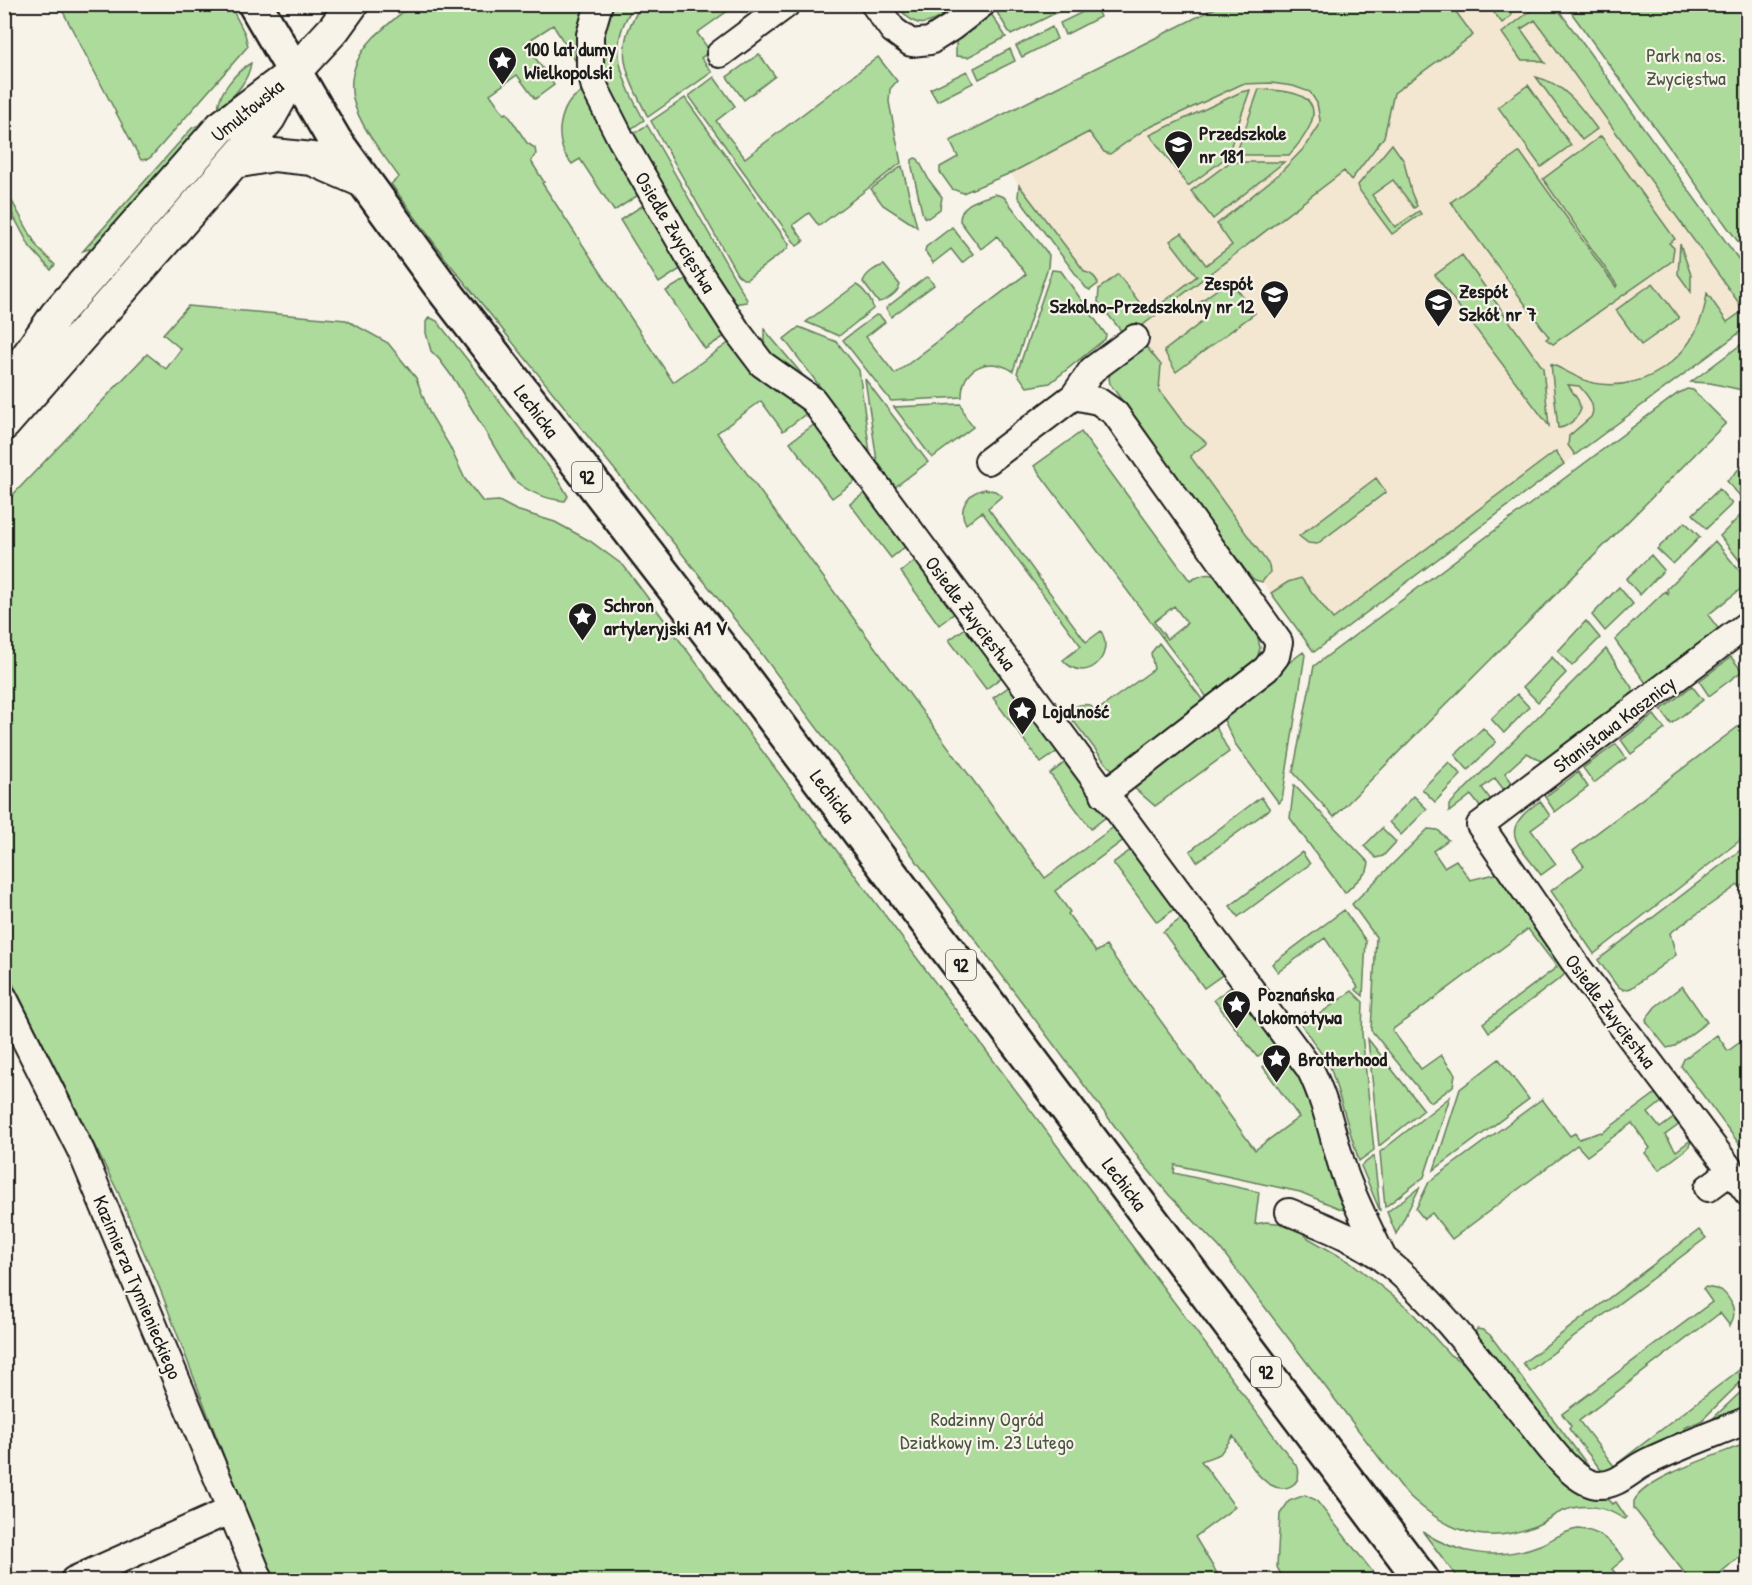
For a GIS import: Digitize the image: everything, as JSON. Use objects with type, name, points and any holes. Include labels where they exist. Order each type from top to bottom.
[{"type":"main road","name":"Lechicka","points":[[255,4],[293,73],[335,141],[365,182],[483,340],[735,667],[1422,1581]]},
{"type":"street","points":[[293,73],[334,29],[352,4]]},
{"type":"street","name":"Osiedle Zwycięstwa","points":[[599,4],[592,23],[588,46],[595,88],[621,139],[693,265],[762,364],[813,400],[1310,1069],[1327,1109],[1353,1197],[1384,1260]]},
{"type":"street","points":[[720,54],[787,4]]},
{"type":"street","points":[[874,4],[893,30],[910,43],[930,41],[982,4]]},
{"type":"street","name":"Umultowska","points":[[4,424],[234,162],[269,118],[293,73]]},
{"type":"street","name":"Umultowska","points":[[4,390],[56,315],[221,127],[293,73]]},
{"type":"street","points":[[234,162],[274,155],[312,159],[365,182]]},
{"type":"street","points":[[988,461],[1074,396],[1092,370],[1135,338]]},
{"type":"street","points":[[1074,396],[1098,401],[1115,413],[1258,595],[1279,642],[1276,656],[1266,669],[1104,794]]},
{"type":"street","name":"Stanisława Kasznicy","points":[[1480,825],[1748,624]]},
{"type":"street","name":"Osiedle Zwycięstwa","points":[[1480,825],[1586,978],[1748,1193]]},
{"type":"street","name":"Kazimierza Tymienieckiego","points":[[4,998],[81,1151],[260,1581]]},
{"type":"street","points":[[1708,1188],[1731,1171]]},
{"type":"street","points":[[1289,1212],[1346,1236],[1384,1260],[1437,1311],[1574,1474],[1590,1484],[1615,1483],[1645,1463],[1748,1420]]},
{"type":"street","points":[[74,1581],[231,1510]]},
{"type":"shaded area","name":"Zespół Szkół nr 7","points":[[1345,5],[1548,5],[1747,284],[1747,327],[1314,652],[1113,379],[1131,333],[1010,173],[1135,108]]},
{"type":"green space","points":[[416,4],[559,4],[590,8],[580,68],[553,25],[525,43],[554,85],[535,99],[517,75],[490,94],[504,114],[507,113],[527,143],[535,148],[536,154],[531,161],[544,182],[542,183],[673,382],[733,340],[805,410],[807,413],[783,431],[761,401],[717,433],[1045,878],[1115,826],[1125,839],[1055,891],[1070,912],[1068,914],[1096,952],[1106,946],[1255,1150],[1299,1117],[1263,1067],[1285,1051],[1301,1074],[1348,1212],[1300,1192],[1175,1165],[1174,1173],[1259,1192],[1255,1224],[1266,1222],[1287,1224],[1299,1229],[1308,1238],[1352,1263],[1409,1309],[1450,1355],[1467,1365],[1567,1486],[1583,1495],[1607,1499],[1612,1504],[1616,1502],[1626,1517],[1624,1519],[1610,1511],[1587,1506],[1571,1508],[1539,1524],[1516,1532],[1481,1535],[1450,1525],[1420,1506],[1406,1493],[1220,1248],[1169,1195],[1140,1160],[752,641],[445,258],[391,184],[399,177],[364,126],[356,109],[352,92],[353,74],[360,56],[374,37],[404,11]]},
{"type":"green space","points":[[995,4],[1072,5],[1011,35],[993,6]]},
{"type":"green space","points":[[55,5],[230,5],[245,34],[248,46],[151,157],[141,160],[61,8]]},
{"type":"green space","points":[[606,5],[635,5],[620,34],[620,63],[629,91],[644,120],[625,133],[605,100],[596,31]]},
{"type":"green space","points":[[642,5],[736,5],[697,33],[710,51],[701,58],[712,72],[648,117],[628,74],[624,48],[632,20]]},
{"type":"green space","points":[[897,5],[937,5],[944,14],[929,22],[918,23],[908,17]]},
{"type":"green space","points":[[1221,5],[1451,5],[1473,35],[1394,93],[1384,137],[1351,180],[1344,171],[1135,331],[1122,332],[1098,302],[1099,289],[1118,274],[1148,314],[1197,276],[1170,241],[1182,233],[1206,265],[1232,245],[1217,224],[1279,174],[1306,146],[1319,126],[1317,103],[1310,92],[1293,86],[1271,83],[1242,84],[1144,130],[1110,154],[1104,152],[1089,132],[1013,172],[963,193],[952,189],[940,172],[940,167],[958,157],[950,141]]},
{"type":"green space","points":[[1488,5],[1505,5],[1512,15],[1502,23]]},
{"type":"green space","points":[[1538,5],[1555,5],[1747,271],[1747,327],[1575,455],[1568,445],[1569,436],[1591,417],[1592,405],[1579,386],[1568,385],[1581,409],[1572,422],[1558,428],[1551,364],[1593,383],[1615,385],[1635,382],[1670,364],[1684,349],[1695,333],[1703,314],[1707,293],[1727,322],[1744,310],[1535,20],[1521,29],[1545,63],[1536,60],[1521,60],[1502,33]]},
{"type":"green space","name":"Park na os. Zwycięstwa","points":[[1567,5],[1747,5],[1747,254],[1573,15]]},
{"type":"green space","points":[[1095,6],[1100,17],[1065,35],[1060,23]]},
{"type":"green space","points":[[988,9],[1006,37],[968,57],[956,56],[956,32]]},
{"type":"green space","points":[[1052,27],[1057,39],[1022,57],[1016,46]]},
{"type":"green space","points":[[1010,49],[1015,61],[979,79],[974,68]]},
{"type":"green space","points":[[759,54],[775,76],[744,100],[727,77]]},
{"type":"green space","points":[[878,57],[897,81],[890,89],[889,102],[901,163],[819,226],[809,213],[793,225],[804,241],[797,246],[689,96],[714,77],[735,106],[716,121],[745,158]]},
{"type":"green space","points":[[251,63],[243,83],[219,111],[220,98],[224,91],[234,77]]},
{"type":"green space","points":[[967,71],[973,83],[937,101],[930,89]]},
{"type":"green space","points":[[1536,77],[1564,90],[1597,129],[1582,140]]},
{"type":"green space","points":[[1528,85],[1571,145],[1541,167],[1498,107]]},
{"type":"green space","points":[[1259,89],[1296,94],[1309,102],[1313,109],[1310,126],[1289,155],[1242,155],[1238,152]]},
{"type":"green space","points":[[1250,90],[1227,157],[1188,186],[1150,135],[1241,92]]},
{"type":"green space","points":[[588,91],[643,192],[614,211],[580,159],[572,164],[565,154],[560,139],[561,121],[568,105],[580,93]]},
{"type":"green space","points":[[685,98],[789,244],[788,248],[747,279],[737,274],[651,121]]},
{"type":"green space","points":[[205,124],[98,246],[83,251],[192,128]]},
{"type":"green space","points":[[647,125],[747,302],[732,304],[628,137]]},
{"type":"green space","points":[[1601,136],[1675,239],[1669,243],[1674,248],[1672,261],[1553,344],[1546,339],[1549,337],[1451,202],[1520,152],[1616,287],[1617,285],[1543,179]]},
{"type":"green space","points":[[1392,144],[1404,161],[1411,192],[1417,206],[1414,208],[1393,180],[1372,195],[1395,227],[1419,211],[1421,214],[1392,234],[1358,185]]},
{"type":"green space","points":[[918,159],[929,180],[942,197],[940,209],[928,218],[924,217],[922,212],[912,167],[912,160]]},
{"type":"green space","points":[[1230,162],[1284,162],[1213,219],[1191,191]]},
{"type":"green space","points":[[902,166],[917,227],[883,205],[871,189]]},
{"type":"green space","points":[[1019,185],[1085,272],[1096,280],[1098,284],[1090,290],[1086,288],[1018,197]]},
{"type":"green space","points":[[995,194],[1004,197],[1049,255],[1048,267],[1013,371],[994,365],[978,367],[966,378],[962,397],[891,401],[843,340],[876,315],[880,316],[885,322],[866,337],[895,374],[1026,274],[997,236],[981,249],[960,221],[963,210],[967,206]]},
{"type":"green space","points":[[5,195],[9,196],[38,248],[55,265],[51,270],[30,247],[5,200]]},
{"type":"green space","points":[[648,202],[685,266],[659,283],[620,220]]},
{"type":"green space","points":[[952,227],[973,254],[962,263],[951,249],[933,263],[925,251],[926,247]]},
{"type":"green space","points":[[1680,244],[1691,275],[1691,292],[1678,274]]},
{"type":"green space","points":[[1462,255],[1543,368],[1549,426],[1435,275]]},
{"type":"green space","points":[[884,265],[900,285],[891,296],[878,302],[863,282],[871,271]]},
{"type":"green space","points":[[1052,270],[1061,271],[1106,335],[1105,339],[1050,383],[1027,387],[1017,373]]},
{"type":"green space","points":[[691,276],[728,334],[705,349],[666,291]]},
{"type":"green space","points":[[926,277],[934,285],[891,317],[886,308]]},
{"type":"green space","points":[[1230,280],[1255,313],[1176,372],[1164,351],[1207,318],[1197,304]]},
{"type":"green space","points":[[1653,283],[1679,318],[1641,345],[1616,310]]},
{"type":"green space","points":[[856,285],[867,295],[873,309],[839,336],[806,322]]},
{"type":"green space","name":"Rodzinny Ogród Działkowy im. 23 Lutego","points":[[188,306],[346,320],[388,343],[416,378],[429,412],[449,445],[465,479],[483,502],[499,501],[516,510],[555,522],[590,541],[624,566],[1298,1468],[1299,1474],[1291,1486],[1282,1488],[1271,1485],[1259,1476],[1233,1436],[1220,1454],[1201,1461],[1235,1507],[1195,1537],[1221,1580],[274,1580],[160,1289],[118,1192],[5,968],[5,503],[147,354],[166,369],[181,349],[163,334]]},
{"type":"green space","points":[[429,317],[437,321],[558,479],[568,496],[565,501],[538,495],[514,480],[456,382],[431,351],[426,333],[426,322]]},
{"type":"green space","points":[[799,327],[837,342],[859,370],[870,453],[784,339]]},
{"type":"green space","points":[[764,329],[816,391],[778,364],[764,348]]},
{"type":"green space","points":[[1747,340],[1747,391],[1710,383],[1691,382]]},
{"type":"green space","points":[[1144,344],[1161,365],[1159,390],[1185,425],[1207,443],[1190,456],[1269,565],[1270,572],[1262,582],[1248,574],[1110,384],[1112,366]]},
{"type":"green space","points":[[865,379],[928,462],[895,487],[877,461]]},
{"type":"green space","points":[[1687,389],[1693,390],[1726,423],[1334,817],[1293,772],[1314,666],[1677,394]]},
{"type":"green space","points":[[961,404],[965,416],[973,427],[932,458],[894,407]]},
{"type":"green space","points":[[815,424],[857,480],[832,498],[790,442]]},
{"type":"green space","points":[[1081,432],[1190,581],[1205,575],[1212,575],[1220,579],[1258,637],[1260,648],[1256,663],[1212,704],[1034,466]],"holes":[[[1174,606],[1187,623],[1167,639],[1154,622]]]},
{"type":"green space","points":[[1556,451],[1564,464],[1314,652],[1271,593],[1288,582],[1301,578],[1333,619]]},
{"type":"green space","points":[[1747,461],[1747,489],[1740,496],[1727,481]]},
{"type":"green space","points":[[1376,478],[1386,492],[1317,544],[1308,543],[1299,536]]},
{"type":"green space","points":[[985,489],[995,491],[1002,496],[988,508],[1086,642],[1101,631],[1105,641],[1104,650],[1096,665],[1080,670],[1071,667],[1063,660],[1081,646],[982,512],[966,524],[963,512],[966,502],[974,493]]},
{"type":"green space","points":[[1719,489],[1732,504],[1706,529],[1693,514]]},
{"type":"green space","points":[[866,492],[906,546],[891,558],[850,504]]},
{"type":"green space","points":[[1747,509],[1747,570],[1720,536]]},
{"type":"green space","points":[[1685,522],[1700,537],[1673,564],[1657,549]]},
{"type":"green space","points":[[1715,541],[1747,580],[1747,584],[1708,615],[1721,632],[1648,686],[1615,640],[1665,591],[1668,594],[1667,589]]},
{"type":"green space","points":[[1651,555],[1664,570],[1640,595],[1626,579]]},
{"type":"green space","points":[[917,559],[956,612],[939,625],[901,572]]},
{"type":"green space","points":[[1619,587],[1633,604],[1605,631],[1592,615]]},
{"type":"green space","points":[[1586,621],[1600,638],[1572,666],[1558,651]]},
{"type":"green space","points":[[967,627],[1003,676],[986,689],[949,640]]},
{"type":"green space","points":[[1159,643],[1208,707],[1115,771],[1108,766],[1068,714],[1077,705],[1083,704],[1090,705],[1095,712],[1154,669],[1151,653]]},
{"type":"green space","points":[[1606,649],[1637,695],[1546,764],[1527,753],[1505,773],[1516,788],[1507,794],[1495,778],[1482,788],[1494,804],[1484,812],[1471,795],[1449,812],[1449,805]]},
{"type":"green space","points":[[1303,652],[1305,655],[1282,800],[1279,803],[1236,745],[1221,714]]},
{"type":"green space","points":[[1552,657],[1566,673],[1538,702],[1523,687]]},
{"type":"green space","points":[[1731,657],[1742,671],[1709,696],[1699,681]]},
{"type":"green space","points":[[1010,686],[1058,751],[1041,763],[993,698]]},
{"type":"green space","points":[[1692,686],[1703,700],[1671,724],[1661,710]]},
{"type":"green space","points":[[1517,694],[1529,707],[1504,733],[1491,719]]},
{"type":"green space","points":[[1654,715],[1665,729],[1631,754],[1621,740]]},
{"type":"green space","points":[[1747,720],[1747,835],[1594,954],[1551,891],[1584,866],[1573,851]]},
{"type":"green space","points":[[1213,721],[1229,752],[1155,806],[1132,786]]},
{"type":"green space","points":[[1483,728],[1496,742],[1468,770],[1455,755]]},
{"type":"green space","points":[[1616,744],[1626,758],[1594,783],[1583,768]]},
{"type":"green space","points":[[1067,761],[1107,816],[1091,829],[1050,774]]},
{"type":"green space","points":[[1449,762],[1461,775],[1435,802],[1422,789]]},
{"type":"green space","points":[[1578,772],[1588,787],[1555,812],[1545,797]]},
{"type":"green space","points":[[1294,785],[1369,863],[1367,871],[1345,893],[1290,818]]},
{"type":"green space","points":[[1414,796],[1427,809],[1401,835],[1389,822]]},
{"type":"green space","points":[[1261,797],[1270,809],[1197,862],[1190,851]]},
{"type":"green space","points":[[1540,801],[1550,816],[1531,830],[1556,864],[1541,875],[1518,845],[1515,837],[1515,829],[1519,820]]},
{"type":"green space","points":[[1382,828],[1396,842],[1383,856],[1376,858],[1364,846]]},
{"type":"green space","points":[[1428,829],[1438,830],[1448,840],[1433,851],[1444,867],[1456,860],[1470,880],[1499,873],[1566,970],[1563,976],[1489,1032],[1483,1023],[1557,967],[1528,929],[1392,1030],[1421,1069],[1441,1055],[1455,1074],[1453,1086],[1432,1102],[1371,1030],[1376,937],[1352,904]]},
{"type":"green space","points":[[1747,845],[1747,887],[1738,885],[1670,933],[1676,955],[1631,988],[1624,990],[1617,986],[1598,960]]},
{"type":"green space","points":[[1132,849],[1176,908],[1157,922],[1113,863]]},
{"type":"green space","points":[[1302,852],[1310,864],[1238,917],[1230,906]]},
{"type":"green space","points":[[1344,910],[1366,941],[1363,996],[1355,989],[1358,987],[1325,938],[1278,972],[1272,964]]},
{"type":"green space","points":[[1183,917],[1225,973],[1204,988],[1163,932]]},
{"type":"green space","points":[[1235,984],[1278,1041],[1257,1057],[1214,1000]]},
{"type":"green space","points":[[1682,986],[1707,1022],[1675,1046],[1667,1048],[1646,1019],[1655,1007]]},
{"type":"green space","points":[[1352,991],[1363,1002],[1362,1034],[1374,1150],[1359,1161],[1330,1066],[1303,1027],[1300,1018],[1305,1012],[1311,1020]]},
{"type":"green space","points":[[1717,1035],[1728,1051],[1747,1037],[1747,1139],[1740,1145],[1681,1066],[1684,1059]]},
{"type":"green space","points":[[1368,1039],[1424,1110],[1379,1146]]},
{"type":"green space","points":[[1499,1059],[1529,1099],[1434,1170],[1460,1089]]},
{"type":"green space","points":[[1656,1093],[1663,1101],[1648,1113],[1660,1128],[1675,1117],[1680,1124],[1665,1135],[1676,1151],[1692,1139],[1688,1148],[1659,1170],[1645,1153],[1650,1148],[1632,1123],[1587,1156],[1577,1145],[1452,1239],[1432,1213],[1424,1219],[1416,1209],[1429,1182],[1542,1099],[1570,1136],[1575,1133],[1579,1139],[1602,1133]]},
{"type":"green space","points":[[1450,1097],[1424,1177],[1385,1207],[1380,1152]]},
{"type":"green space","points":[[1374,1156],[1380,1211],[1361,1166]]},
{"type":"green space","points":[[1420,1187],[1396,1234],[1387,1212]]},
{"type":"green space","points":[[1699,1230],[1706,1238],[1529,1371],[1523,1363]]},
{"type":"green space","points":[[1706,1287],[1721,1290],[1733,1306],[1734,1316],[1730,1326],[1720,1313],[1579,1421],[1614,1466],[1747,1364],[1747,1376],[1701,1421],[1684,1428],[1686,1433],[1630,1463],[1601,1470],[1569,1429],[1571,1426],[1562,1414],[1712,1302],[1703,1289]]},
{"type":"green space","points":[[1477,1329],[1490,1335],[1589,1467],[1584,1466],[1567,1450],[1474,1335]]},
{"type":"green space","points":[[1747,1386],[1747,1409],[1706,1425]]},
{"type":"green space","points":[[1747,1443],[1747,1550],[1712,1580],[1690,1580],[1634,1509],[1634,1501],[1641,1492],[1668,1475]]},
{"type":"green space","points":[[1305,1495],[1316,1500],[1379,1580],[1284,1580],[1277,1567],[1280,1514],[1289,1501]]},
{"type":"green space","points":[[1578,1529],[1599,1534],[1610,1542],[1624,1559],[1612,1569],[1621,1580],[1459,1580],[1423,1532],[1450,1546],[1495,1554],[1525,1550]]},
{"type":"place","name":"100 lat dumy Wielkopolski","points":[[503,86]]},
{"type":"place","name":"Przedszkole nr 181","points":[[1178,170]]},
{"type":"place","name":"Zespół Szkolno-Przedszkolny nr 12","points":[[1275,320]]},
{"type":"place","name":"Zespół Szkół nr 7","points":[[1438,328]]},
{"type":"place","name":"Schron artyleryjski A1 V","points":[[583,642]]},
{"type":"place","name":"Lojalność","points":[[1022,736]]},
{"type":"place","name":"Poznańska lokomotywa","points":[[1237,1030]]},
{"type":"place","name":"Brotherhood","points":[[1277,1084]]}]
